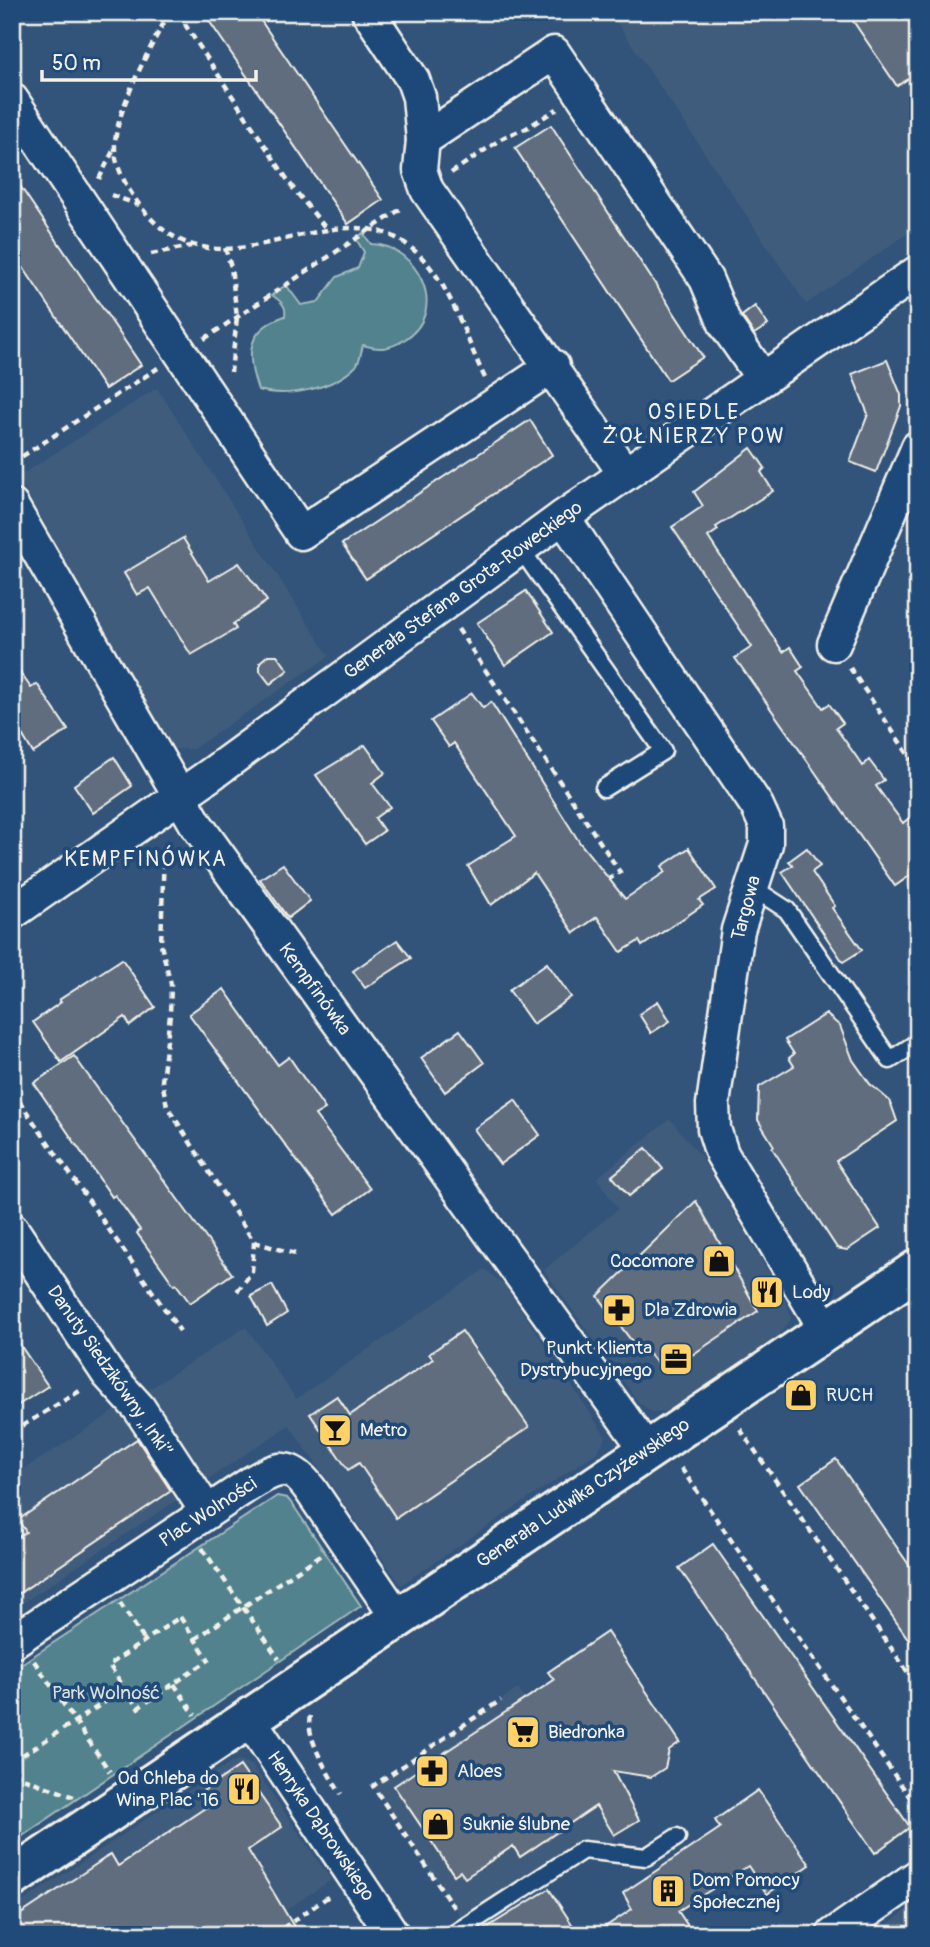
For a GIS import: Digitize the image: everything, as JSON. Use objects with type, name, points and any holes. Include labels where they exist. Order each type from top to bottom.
[{"type":"street","points":[[368,12],[413,80],[419,97],[423,139],[420,170],[427,190],[528,336],[553,366],[625,474]]},
{"type":"street","points":[[423,139],[554,53],[706,279],[725,324],[763,379]]},
{"type":"street","points":[[12,100],[301,533],[553,366]]},
{"type":"street","name":"Generała Stefana Grota-Roweckiego","points":[[12,913],[563,517],[918,272]]},
{"type":"street","points":[[834,645],[918,447]]},
{"type":"street","name":"Kempfinówka","points":[[12,506],[178,796],[663,1458]]},
{"type":"street","name":"Targowa","points":[[563,517],[757,806],[766,826],[766,844],[750,886],[738,930],[713,1104],[714,1129],[722,1154],[737,1182],[826,1330]]},
{"type":"street","name":"Danuty Siedzikówny „Inki”","points":[[12,1229],[108,1374],[139,1408],[207,1512]]},
{"type":"street","name":"Generała Ludwika Czyżewskiego","points":[[248,1717],[397,1618],[663,1458],[826,1330],[918,1269]]},
{"type":"street","name":"Plac Wolności","points":[[22,1650],[207,1512],[268,1473],[285,1468],[300,1475],[397,1618]]},
{"type":"street","points":[[12,1878],[248,1717]]},
{"type":"street","name":"Henryka Dąbrowskiego","points":[[248,1717],[393,1935]]},
{"type":"street","points":[[833,1935],[918,1875]]},
{"type":"lane","points":[[520,548],[663,751],[604,788]]},
{"type":"lane","points":[[750,886],[787,910],[890,1060],[918,1042]]},
{"type":"lane","points":[[452,1935],[583,1850],[646,1857],[677,1838]]},
{"type":"path","points":[[170,12],[123,111],[114,149],[120,170],[139,205],[180,240],[193,246]]},
{"type":"path","points":[[181,12],[186,26],[293,188],[328,231]]},
{"type":"path","points":[[12,463],[237,317],[504,137],[525,129],[562,106]]},
{"type":"path","points":[[105,193],[139,205]]},
{"type":"path","points":[[120,261],[193,246],[225,248],[328,231],[367,230],[399,240],[431,266],[461,321],[498,403]]},
{"type":"path","points":[[225,248],[231,267],[237,317],[230,362],[232,381]]},
{"type":"path","points":[[458,628],[620,872],[609,878]]},
{"type":"path","points":[[834,645],[918,769]]},
{"type":"path","points":[[164,849],[161,945],[171,984],[162,1081],[167,1106],[254,1242],[251,1272],[235,1294]]},
{"type":"path","points":[[12,1091],[180,1331]]},
{"type":"path","points":[[254,1242],[295,1254]]},
{"type":"path","points":[[12,1433],[108,1374]]},
{"type":"path","points":[[736,1424],[918,1687]]},
{"type":"path","points":[[663,1458],[918,1809]]},
{"type":"path","points":[[195,1639],[345,1539]]},
{"type":"path","points":[[200,1545],[283,1665]]},
{"type":"path","points":[[118,1599],[145,1641]]},
{"type":"path","points":[[180,1617],[209,1660],[138,1708],[109,1665],[145,1641],[180,1617]]},
{"type":"path","points":[[22,1650],[114,1779]]},
{"type":"path","points":[[174,1684],[200,1722]]},
{"type":"path","points":[[12,1762],[124,1689]]},
{"type":"path","points":[[466,1925],[373,1786],[501,1700]]},
{"type":"path","points":[[12,1774],[84,1801]]},
{"type":"path","points":[[273,1935],[332,1897],[332,1888]]},
{"type":"shaded area","points":[[610,12],[918,12],[918,226],[806,304]]},
{"type":"shaded area","points":[[157,388],[329,656],[193,749],[174,749],[166,737],[18,477]]},
{"type":"shaded area","points":[[670,1119],[701,1157],[787,1304],[791,1319],[775,1340],[687,1399],[668,1411],[652,1412],[639,1403],[544,1270],[618,1209],[597,1178]]},
{"type":"shaded area","points":[[485,1269],[506,1287],[606,1437],[597,1452],[401,1585],[289,1425],[12,1610],[12,1477],[246,1327],[296,1399]]},
{"type":"shaded area","points":[[518,1689],[617,1837],[471,1932],[373,1786]]},
{"type":"shaded area","points":[[240,1760],[252,1765],[331,1880],[248,1935],[12,1935],[12,1909],[225,1766]]},
{"type":"shaded area","points":[[918,1903],[918,1935],[872,1935]]},
{"type":"green space","points":[[363,233],[371,244],[387,247],[401,255],[413,266],[422,281],[426,296],[425,312],[418,327],[404,340],[389,347],[374,348],[363,345],[356,366],[347,374],[323,386],[282,393],[258,390],[251,365],[252,344],[263,328],[285,316],[284,306],[272,295],[286,285],[301,305],[318,302],[337,277],[358,268],[364,252],[356,239]]},
{"type":"green space","name":"Park Wolność","points":[[277,1496],[287,1498],[293,1505],[361,1606],[12,1843],[12,1670]]},
{"type":"building","points":[[203,12],[255,12],[383,200],[348,224]]},
{"type":"building","points":[[847,12],[918,12],[918,72],[897,86]]},
{"type":"building","points":[[551,125],[703,357],[668,380],[515,148]]},
{"type":"building","points":[[12,174],[141,365],[105,389],[12,251]]},
{"type":"building","points":[[755,306],[768,325],[754,334],[742,316]]},
{"type":"building","points":[[887,360],[901,395],[901,406],[876,472],[850,462],[868,414],[852,374]]},
{"type":"building","points":[[530,420],[552,455],[366,579],[342,544]]},
{"type":"building","points":[[751,448],[765,468],[761,472],[773,491],[716,527],[718,530],[708,537],[783,652],[790,647],[803,667],[797,671],[823,708],[829,704],[843,723],[836,728],[863,766],[869,760],[884,780],[876,786],[903,823],[909,818],[918,830],[918,870],[895,886],[735,658],[752,647],[672,527],[703,506],[694,492]]},
{"type":"building","points":[[183,538],[209,581],[239,563],[267,601],[233,624],[236,629],[191,655],[150,588],[137,595],[124,573]]},
{"type":"building","points":[[526,591],[553,632],[505,665],[477,623]]},
{"type":"building","points":[[268,655],[277,655],[288,670],[270,684],[260,671],[260,662]]},
{"type":"building","points":[[12,661],[31,688],[37,684],[68,730],[33,753],[23,736],[12,746]]},
{"type":"building","points":[[472,693],[483,708],[491,702],[580,843],[625,899],[665,872],[662,866],[689,848],[716,889],[699,900],[703,905],[642,946],[639,941],[621,952],[597,917],[574,933],[534,873],[491,905],[468,866],[516,836],[454,743],[449,747],[431,721]]},
{"type":"building","points":[[365,745],[385,773],[372,783],[390,807],[375,818],[384,831],[365,844],[316,775]]},
{"type":"building","points":[[114,757],[132,786],[93,813],[74,785]]},
{"type":"building","points":[[807,848],[820,866],[812,872],[835,906],[832,908],[862,950],[843,962],[782,872],[793,865],[789,861]]},
{"type":"building","points":[[283,864],[310,901],[288,918],[260,879]]},
{"type":"building","points":[[397,940],[411,958],[365,988],[353,971]]},
{"type":"building","points":[[122,959],[155,1007],[130,1026],[125,1017],[61,1062],[33,1022],[61,1002],[59,1000]]},
{"type":"building","points":[[547,963],[571,997],[533,1024],[509,990]]},
{"type":"building","points":[[224,989],[278,1065],[289,1057],[325,1109],[315,1115],[370,1189],[336,1214],[189,1014]]},
{"type":"building","points":[[658,1001],[670,1021],[651,1033],[639,1014]]},
{"type":"building","points":[[826,1014],[840,1026],[853,1060],[870,1084],[890,1101],[897,1121],[836,1161],[880,1228],[847,1250],[837,1248],[772,1148],[774,1146],[758,1120],[759,1087],[794,1066],[789,1058],[794,1054],[785,1040]]},
{"type":"building","points":[[460,1030],[484,1063],[445,1092],[421,1058]]},
{"type":"building","points":[[74,1056],[232,1274],[190,1303],[137,1233],[140,1230],[115,1195],[112,1197],[34,1083]]},
{"type":"building","points":[[515,1100],[540,1135],[500,1164],[474,1129]]},
{"type":"building","points":[[646,1148],[663,1169],[629,1196],[612,1176]]},
{"type":"building","points":[[696,1201],[758,1311],[665,1373],[648,1352],[643,1356],[598,1296]]},
{"type":"building","points":[[272,1285],[287,1313],[267,1326],[251,1296]]},
{"type":"building","points":[[462,1331],[529,1427],[396,1518],[359,1463],[348,1470],[310,1414],[337,1396],[350,1415],[433,1359],[429,1354]]},
{"type":"building","points":[[12,1333],[48,1386],[12,1409]]},
{"type":"building","points":[[137,1439],[171,1491],[12,1598],[12,1541],[26,1532],[18,1520]]},
{"type":"building","points":[[836,1459],[918,1578],[918,1653],[800,1484]]},
{"type":"building","points":[[713,1544],[910,1827],[875,1853],[679,1568]]},
{"type":"building","points":[[607,1632],[680,1742],[669,1750],[665,1768],[651,1777],[613,1771],[639,1820],[614,1835],[596,1806],[520,1857],[513,1846],[465,1878],[460,1871],[454,1875],[394,1786],[554,1680],[548,1672]]},
{"type":"building","points":[[240,1766],[282,1827],[248,1850],[299,1935],[12,1935],[12,1920],[111,1854],[118,1866],[208,1806],[200,1793]]},
{"type":"building","points":[[758,1790],[810,1865],[767,1894],[748,1866],[678,1911],[694,1935],[593,1935],[632,1909],[623,1893],[720,1828],[715,1820]]},
{"type":"building","points":[[549,1889],[579,1935],[475,1935],[531,1900]]},
{"type":"place","name":"Cocomore","points":[[719,1261]]},
{"type":"place","name":"Lody","points":[[767,1292]]},
{"type":"place","name":"Dla Zdrowia","points":[[619,1310]]},
{"type":"place","name":"Punkt Klienta Dystrybucyjnego","points":[[676,1359]]},
{"type":"place","name":"RUCH","points":[[801,1395]]},
{"type":"place","name":"Metro","points":[[335,1430]]},
{"type":"place","name":"Biedronka","points":[[523,1732]]},
{"type":"place","name":"Aloes","points":[[432,1771]]},
{"type":"place","name":"Od Chleba do Wina Plac '16","points":[[244,1789]]},
{"type":"place","name":"Suknie ślubne","points":[[438,1824]]},
{"type":"place","name":"Dom Pomocy Społecznej","points":[[668,1891]]},
{"type":"district","name":"OSIEDLE ŻOŁNIERZY POW","points":[[694,424]]},
{"type":"district","name":"KEMPFINÓWKA","points":[[146,859]]}]
